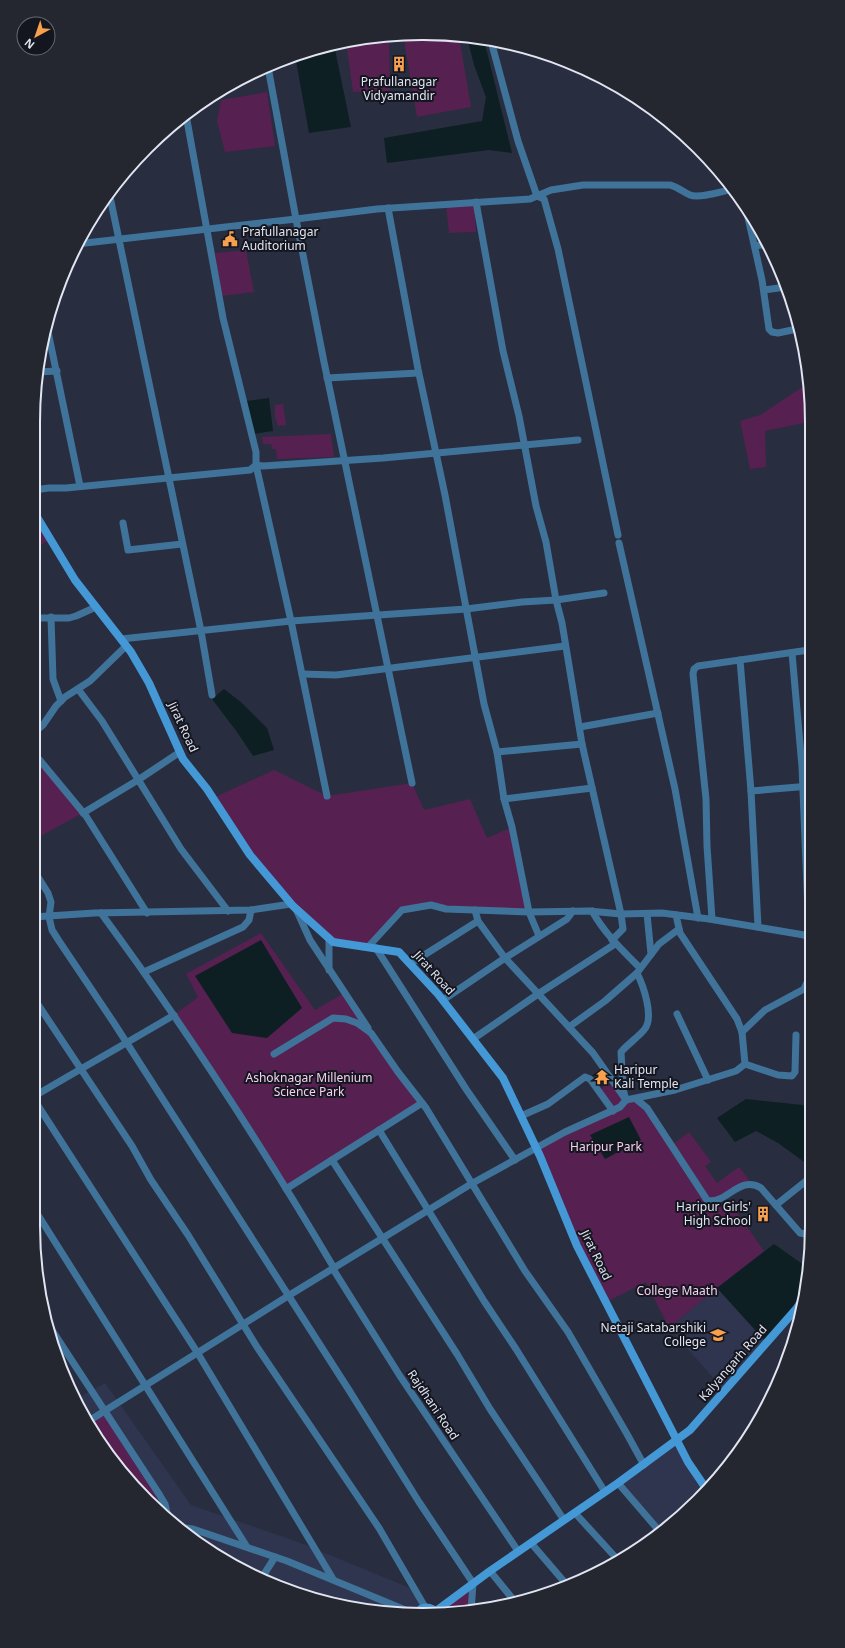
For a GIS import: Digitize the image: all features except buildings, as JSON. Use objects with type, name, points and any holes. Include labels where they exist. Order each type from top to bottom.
[{"type":"main road","name":"Jirat Road","points":[[40,522],[75,580],[126,646],[149,684],[184,759],[207,789],[250,855],[293,906],[333,942],[399,952],[443,1000],[503,1078],[536,1148],[576,1246],[688,1462],[704,1485]]},
{"type":"main road","name":"Kalyangarh Road","points":[[443,1607],[473,1583],[518,1551],[677,1441],[705,1414],[796,1310]]},
{"type":"main road","points":[[421,1608],[430,1608]]},
{"type":"street","points":[[492,46],[518,141],[537,196],[544,199],[558,249],[618,535]]},
{"type":"street","points":[[269,72],[327,378],[412,782]]},
{"type":"street","points":[[187,121],[208,228],[223,318],[256,452],[256,465],[291,621],[327,796]]},
{"type":"street","points":[[84,243],[388,208],[530,198],[551,190],[583,185],[670,186],[676,187],[690,195],[698,196],[726,190]]},
{"type":"street","points":[[111,201],[201,631],[212,695]]},
{"type":"street","points":[[473,1039],[614,942],[623,929],[621,914],[582,744],[566,646],[546,542],[536,506],[525,445],[503,352],[476,202]]},
{"type":"street","points":[[388,208],[418,373],[436,452],[484,704],[497,752],[504,799],[512,827],[529,912],[539,936]]},
{"type":"street","points":[[750,224],[764,290],[770,329],[772,332],[778,333],[793,330]]},
{"type":"street","points":[[755,246],[762,245]]},
{"type":"street","points":[[764,290],[780,288]]},
{"type":"street","points":[[50,338],[80,486]]},
{"type":"street","points":[[43,372],[57,371]]},
{"type":"street","points":[[327,378],[418,373]]},
{"type":"street","points":[[40,489],[250,470],[256,465],[263,466],[345,461],[578,440]]},
{"type":"street","points":[[123,523],[128,550],[182,544]]},
{"type":"street","points":[[619,543],[675,788],[698,918]]},
{"type":"street","points":[[121,639],[291,621],[466,609],[522,602],[556,600],[604,593]]},
{"type":"street","points":[[40,618],[69,618],[96,606]]},
{"type":"street","points":[[51,617],[53,679],[61,701]]},
{"type":"street","points":[[40,728],[61,701],[98,674],[126,646]]},
{"type":"street","points":[[302,674],[336,674],[566,646]]},
{"type":"street","points":[[712,919],[707,846],[706,799],[693,674],[694,669],[698,666],[805,650]]},
{"type":"street","points":[[792,652],[805,776]]},
{"type":"street","points":[[740,660],[751,791],[758,927]]},
{"type":"street","points":[[78,689],[102,721],[181,849],[228,911]]},
{"type":"street","points":[[580,727],[658,713]]},
{"type":"street","points":[[497,752],[582,744]]},
{"type":"street","points":[[83,813],[138,780],[180,752]]},
{"type":"street","points":[[40,759],[83,813],[147,913]]},
{"type":"street","points":[[751,791],[805,786]]},
{"type":"street","points":[[504,799],[592,788]]},
{"type":"street","points":[[40,880],[48,893],[51,902],[49,917],[52,930],[127,1044],[419,1502],[473,1583],[471,1605]]},
{"type":"street","points":[[515,1160],[372,948],[402,910],[431,905],[446,909],[529,912],[592,911],[621,914],[676,915],[712,919],[805,934]]},
{"type":"street","points":[[40,917],[101,913],[228,911],[293,906],[305,931],[329,970],[398,1072],[422,1103],[526,1271],[568,1332],[628,1434],[644,1465]]},
{"type":"street","points":[[144,972],[243,927],[249,920],[251,910]]},
{"type":"street","points":[[475,910],[478,921],[505,958],[593,1053],[626,1100]]},
{"type":"street","points":[[443,1000],[505,958],[567,919],[573,911]]},
{"type":"street","points":[[592,911],[601,927],[638,970],[649,1010],[646,1029],[621,1052],[623,1089],[626,1100]]},
{"type":"street","name":"Rajdhani Road","points":[[101,913],[144,972],[223,1087],[400,1376],[518,1551]]},
{"type":"street","points":[[647,914],[651,954]]},
{"type":"street","points":[[676,915],[679,929],[684,939],[738,1019],[742,1032],[745,1064]]},
{"type":"street","points":[[410,964],[478,921]]},
{"type":"street","points":[[569,1027],[605,1001],[638,970],[659,944],[679,929]]},
{"type":"street","points":[[329,938],[329,970]]},
{"type":"street","points":[[742,1032],[765,1010],[804,989],[805,987]]},
{"type":"street","points":[[40,1008],[132,1146],[151,1180],[188,1235],[242,1324],[379,1528],[425,1607]]},
{"type":"street","points":[[677,1014],[708,1080]]},
{"type":"street","points":[[40,1094],[80,1068],[127,1044],[174,1015]]},
{"type":"street","points":[[274,1054],[333,1018],[346,1019],[357,1023],[372,1033]]},
{"type":"street","points":[[745,1064],[778,1075],[792,1076],[795,1072],[796,1034]]},
{"type":"street","points":[[92,1419],[242,1324],[471,1184],[565,1132],[613,1111],[620,1107],[626,1100],[675,1090],[736,1071],[745,1064]]},
{"type":"street","points":[[521,1116],[548,1104],[585,1078],[590,1079],[613,1111]]},
{"type":"street","points":[[636,1099],[647,1108],[707,1200],[714,1201],[742,1186],[752,1184],[761,1188],[800,1233],[805,1234]]},
{"type":"street","points":[[286,1189],[422,1103]]},
{"type":"street","points":[[40,1109],[197,1352],[333,1579]]},
{"type":"street","points":[[379,1130],[428,1211],[605,1492]]},
{"type":"street","points":[[332,1160],[457,1354],[490,1409],[564,1520]]},
{"type":"street","points":[[776,1205],[805,1182]]},
{"type":"street","points":[[40,1218],[247,1547]]},
{"type":"street","points":[[57,1337],[159,1494],[165,1509]]},
{"type":"street","points":[[618,1483],[657,1528]]},
{"type":"street","points":[[575,1512],[615,1556]]},
{"type":"street","points":[[190,1529],[247,1547],[275,1558],[287,1560],[400,1607]]},
{"type":"street","points":[[531,1543],[564,1581]]},
{"type":"street","points":[[264,1574],[275,1558]]},
{"type":"street","points":[[490,1571],[511,1597]]},
{"type":"shaded area","points":[[468,43],[485,45],[512,153],[489,150],[387,163],[384,138],[482,121],[486,97],[474,65]]},
{"type":"shaded area","points":[[335,50],[351,127],[309,133],[296,61]]},
{"type":"shaded area","points":[[269,398],[273,431],[252,434],[247,401]]},
{"type":"shaded area","points":[[224,689],[242,703],[267,728],[274,750],[253,756],[212,699]]},
{"type":"shaded area","points":[[261,940],[302,1008],[267,1038],[232,1033],[195,976]]},
{"type":"shaded area","points":[[746,1099],[803,1105],[805,1107],[805,1163],[778,1143],[756,1131],[735,1142],[717,1118]]},
{"type":"shaded area","points":[[629,1117],[641,1140],[605,1159],[590,1135]]},
{"type":"shaded area","points":[[774,1244],[803,1264],[796,1310],[767,1343],[717,1288]]},
{"type":"shaded area","name":"Netaji Satabarshiki College","points":[[717,1288],[767,1343],[725,1391],[669,1328]]},
{"type":"shaded area","points":[[105,1383],[191,1505],[298,1542],[415,1590],[429,1608],[373,1605],[324,1595],[276,1579],[231,1557],[210,1544],[170,1513],[135,1478],[104,1438],[80,1397]]},
{"type":"shaded area","points":[[677,1441],[704,1485],[675,1513],[656,1529],[618,1483]]},
{"type":"green space","points":[[404,41],[460,42],[471,107],[417,117]]},
{"type":"green space","points":[[389,42],[390,91],[353,92],[347,47]]},
{"type":"green space","points":[[267,92],[275,146],[225,152],[217,121],[221,100]]},
{"type":"green space","points":[[474,205],[476,232],[449,233],[446,206]]},
{"type":"green space","points":[[246,250],[254,292],[222,296],[215,253]]},
{"type":"green space","points":[[803,387],[805,423],[765,431],[766,467],[750,469],[740,421],[760,415]]},
{"type":"green space","points":[[283,404],[286,425],[278,426],[275,416],[275,405]]},
{"type":"green space","points":[[331,434],[334,457],[277,459],[276,449],[272,449],[271,444],[263,444],[262,437]]},
{"type":"green space","points":[[40,522],[50,539],[40,546]]},
{"type":"green space","points":[[40,761],[83,813],[40,836]]},
{"type":"green space","points":[[274,770],[327,796],[412,783],[424,810],[470,799],[487,838],[512,827],[529,912],[431,905],[402,910],[368,947],[333,942],[279,890],[213,798]]},
{"type":"green space","name":"Ashoknagar Millenium Science Park","points":[[261,933],[315,1010],[344,993],[422,1103],[286,1189],[174,1015],[198,997],[186,974]]},
{"type":"green space","points":[[615,1085],[626,1100],[636,1099],[672,1145],[689,1132],[711,1162],[705,1166],[717,1183],[739,1167],[752,1184],[711,1201],[733,1207],[764,1251],[669,1328],[646,1282],[606,1302],[536,1148],[612,1111],[599,1092],[604,1086]]},
{"type":"green space","points":[[106,1411],[161,1497],[156,1500],[135,1478],[104,1438],[92,1419]]},
{"type":"green space","points":[[473,1583],[471,1605],[443,1607]]},
{"type":"place","name":"Prafullanagar Vidyamandir","points":[[399,64]]},
{"type":"place","name":"Prafullanagar Auditorium","points":[[230,239]]},
{"type":"place","name":"Haripur Kali Temple","points":[[602,1077]]},
{"type":"place","name":"Haripur Girls' High School","points":[[763,1214]]},
{"type":"place","name":"Netaji Satabarshiki College","points":[[718,1335]]},
{"type":"park label","name":"Haripur Park","points":[[606,1147]]},
{"type":"park label","name":"College Maath","points":[[677,1291]]}]
